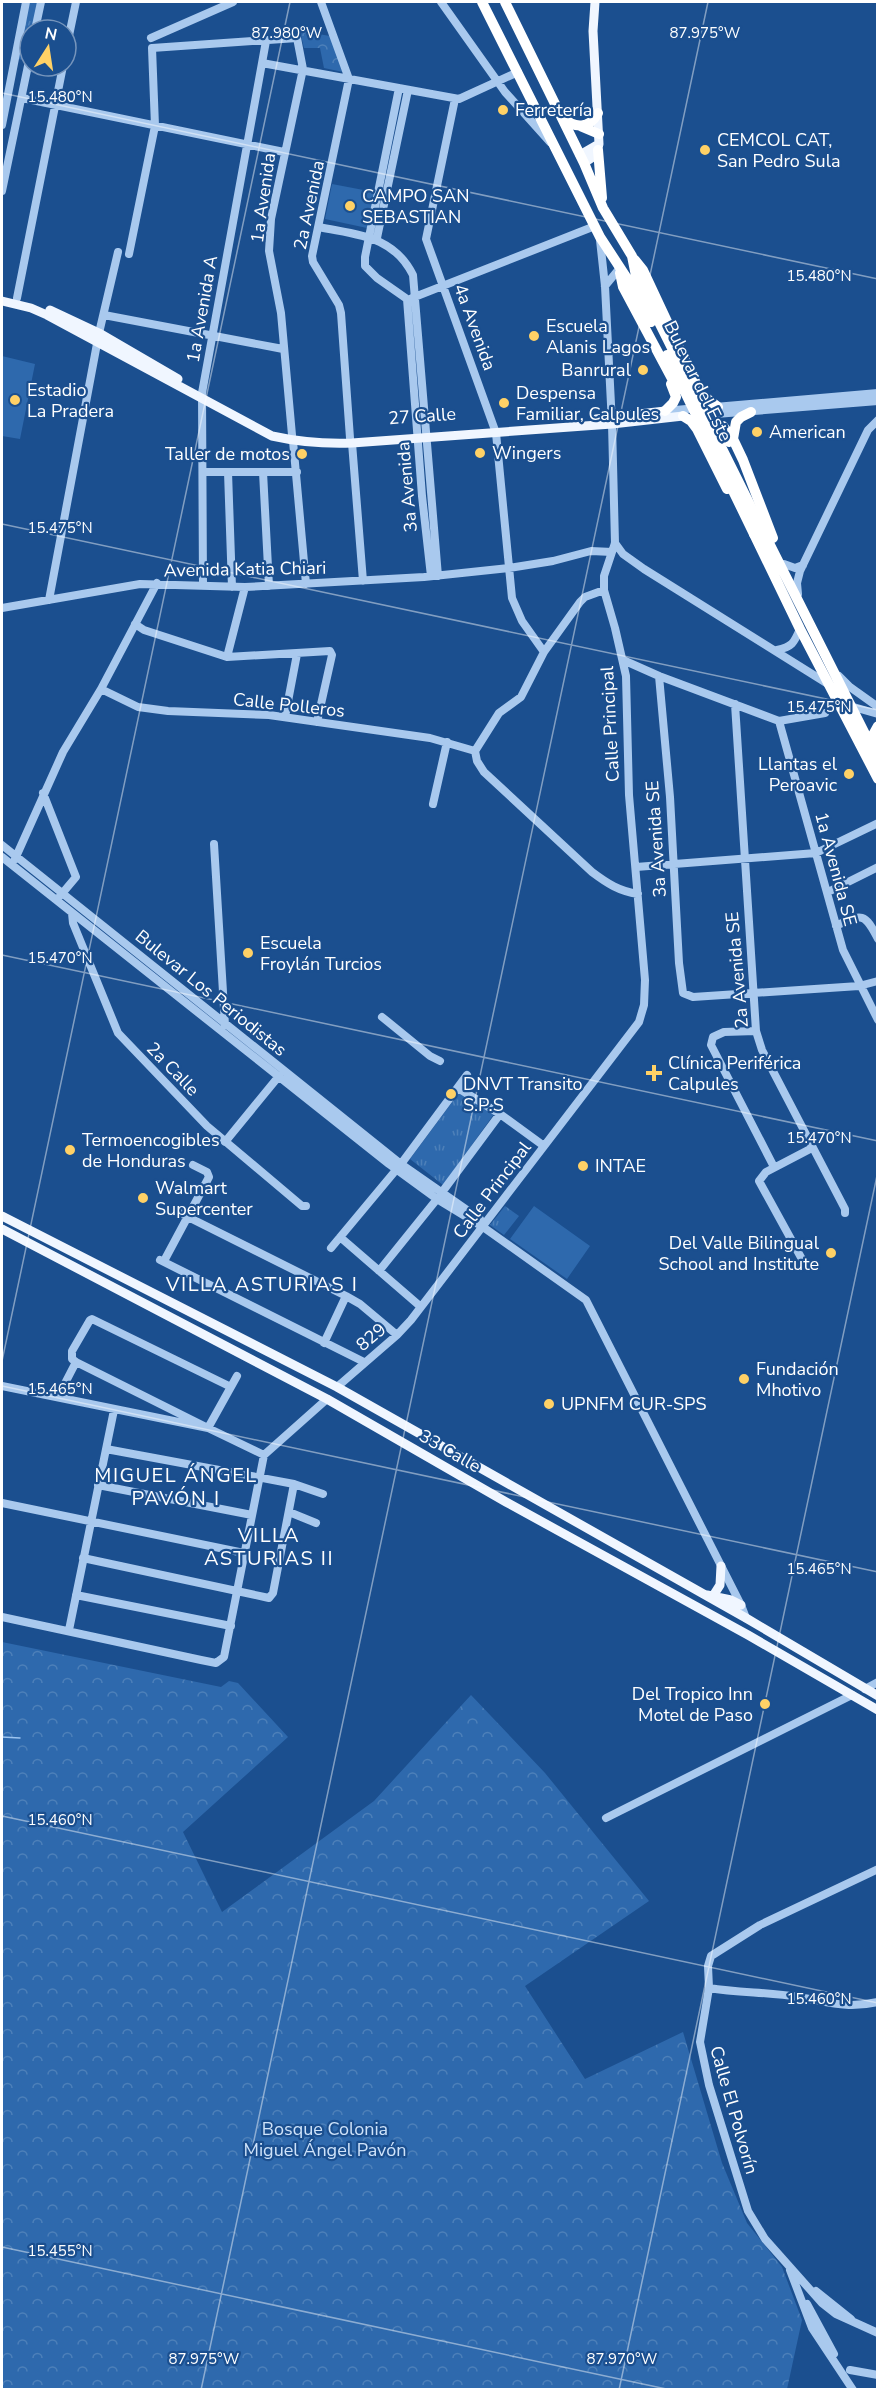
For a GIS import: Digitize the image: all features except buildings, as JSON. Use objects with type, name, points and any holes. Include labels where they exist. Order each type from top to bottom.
[{"type":"highway","name":"Bulevar del Este","points":[[482,2],[600,237],[654,320]]},
{"type":"highway","name":"Bulevar del Este","points":[[505,2],[582,159],[603,208],[632,256],[636,276],[654,320],[758,532],[801,608],[851,706],[878,779]]},
{"type":"highway","points":[[558,113],[571,123],[580,126],[599,143],[603,208]]},
{"type":"highway","points":[[580,126],[591,122],[598,113]]},
{"type":"highway","points":[[568,172],[582,159]]},
{"type":"highway","points":[[632,256],[643,270],[695,382],[704,397],[718,407]]},
{"type":"highway","points":[[619,269],[623,287],[681,393],[691,392],[695,382]]},
{"type":"highway","points":[[664,364],[676,397],[665,411]]},
{"type":"highway","points":[[751,412],[738,419],[732,436],[798,594],[801,608]]},
{"type":"highway","points":[[683,416],[694,423],[787,603]]},
{"type":"highway","points":[[706,448],[707,430],[717,425],[725,427],[729,443],[752,488]]},
{"type":"highway","name":"Bulevar del Este","points":[[758,532],[787,603],[837,702],[867,749],[878,760]]},
{"type":"highway","points":[[878,726],[867,749],[878,773]]},
{"type":"main road","points":[[582,159],[592,159],[599,143],[593,31],[595,2]]},
{"type":"main road","name":"27 Calle","points":[[2,295],[53,311],[202,396],[274,432],[293,438],[351,440],[683,416]]},
{"type":"main road","name":"27 Calle","points":[[2,301],[31,308],[99,337]]},
{"type":"main road","name":"27 Calle","points":[[612,421],[665,411]]},
{"type":"main road","name":"33 Calle","points":[[2,1216],[337,1387],[746,1618],[878,1696]]},
{"type":"main road","name":"33 Calle","points":[[2,1229],[327,1399],[878,1710]]},
{"type":"main road","points":[[713,1596],[720,1585],[721,1566]]},
{"type":"main road","points":[[702,1595],[731,1600],[741,1605]]},
{"type":"main road","points":[[686,1602],[694,1603],[735,1622],[742,1622],[746,1618]]},
{"type":"main road","points":[[746,1618],[746,1624],[752,1632],[785,1656]]},
{"type":"street","points":[[2,125],[4,95],[26,2]]},
{"type":"street","points":[[38,18],[41,2]]},
{"type":"street","points":[[73,18],[76,2]]},
{"type":"street","points":[[151,38],[233,2]]},
{"type":"street","points":[[321,2],[349,79]]},
{"type":"street","points":[[441,2],[522,114],[555,147]]},
{"type":"street","name":"1a Avenida","points":[[266,41],[297,38],[303,69],[271,219],[269,251],[280,313],[306,584]]},
{"type":"street","points":[[129,254],[155,126],[152,48],[266,41]]},
{"type":"street","name":"1a Avenida A","points":[[203,586],[202,396],[266,41]]},
{"type":"street","points":[[262,63],[455,99],[465,97],[518,72]]},
{"type":"street","points":[[2,191],[26,78]]},
{"type":"street","points":[[17,298],[61,78]]},
{"type":"street","name":"2a Avenida","points":[[349,79],[312,256],[313,262],[339,305],[341,313],[363,581]]},
{"type":"street","points":[[404,89],[374,238],[365,257],[368,270],[411,298],[595,226]]},
{"type":"street","points":[[22,98],[284,152]]},
{"type":"street","name":"4a Avenida","points":[[455,99],[426,231],[428,243],[495,430],[509,586],[516,610],[544,652]]},
{"type":"street","points":[[522,114],[534,105]]},
{"type":"street","points":[[319,226],[374,238]]},
{"type":"street","name":"Calle Principal","points":[[421,1307],[639,1022],[645,995],[636,867],[628,795],[626,676],[604,590],[604,576],[615,543],[612,421],[605,286],[600,237]]},
{"type":"street","name":"3a Avenida","points":[[374,238],[406,261],[413,274],[411,298],[435,576]]},
{"type":"street","points":[[49,600],[99,337],[118,252]]},
{"type":"street","points":[[605,286],[619,269]]},
{"type":"street","points":[[104,315],[283,349]]},
{"type":"street","name":"27 Calle","points":[[665,411],[878,393]]},
{"type":"street","name":"27 Calle","points":[[683,416],[878,401]]},
{"type":"street","points":[[798,594],[797,581],[803,565],[865,437],[878,420]]},
{"type":"street","points":[[865,437],[878,427]]},
{"type":"street","points":[[203,472],[297,472]]},
{"type":"street","points":[[228,472],[232,587]]},
{"type":"street","points":[[262,472],[269,586]]},
{"type":"street","points":[[615,543],[623,554],[638,565],[829,685]]},
{"type":"street","name":"Avenida Katia Chiari","points":[[11,865],[63,752],[101,689],[157,583],[245,587],[363,581],[509,568],[591,551],[612,552]]},
{"type":"street","points":[[784,564],[795,568],[803,565]]},
{"type":"street","points":[[2,608],[157,583]]},
{"type":"street","points":[[227,657],[245,587]]},
{"type":"street","points":[[604,590],[585,597],[544,652],[522,697],[499,713],[475,751],[477,761],[484,771],[592,872],[612,887],[623,892],[638,894]]},
{"type":"street","points":[[135,624],[144,630],[227,657],[297,654],[328,650],[332,653],[316,722]]},
{"type":"street","points":[[777,651],[790,647],[800,629]]},
{"type":"street","points":[[285,717],[297,654]]},
{"type":"street","points":[[623,660],[779,721],[825,713]]},
{"type":"street","points":[[833,669],[850,687],[878,706]]},
{"type":"street","name":"3a Avenida SE","points":[[659,676],[670,797],[681,990],[688,995],[752,992]]},
{"type":"street","name":"Calle Polleros","points":[[101,689],[138,707],[168,711],[285,717],[447,742],[475,751]]},
{"type":"street","points":[[837,702],[878,714]]},
{"type":"street","name":"2a Avenida SE","points":[[735,704],[756,1031],[762,1050],[845,1209],[845,1213]]},
{"type":"street","name":"1a Avenida SE","points":[[779,721],[843,950],[878,1020]]},
{"type":"street","points":[[433,804],[447,742]]},
{"type":"street","points":[[43,793],[75,874],[75,879],[57,901]]},
{"type":"street","points":[[636,867],[816,854],[878,823]]},
{"type":"street","points":[[214,844],[224,1028]]},
{"type":"street","name":"Bulevar Los Periodistas","points":[[2,845],[224,1028],[399,1167],[439,1196],[480,1219],[483,1227],[586,1300],[746,1618]]},
{"type":"street","name":"Bulevar Los Periodistas","points":[[2,857],[224,1028],[279,1076],[389,1164],[399,1167]]},
{"type":"street","points":[[828,892],[878,867]]},
{"type":"street","name":"2a Calle","points":[[72,913],[73,923],[118,1033],[225,1142],[302,1206],[306,1206]]},
{"type":"street","points":[[836,926],[857,917],[865,917],[878,939]]},
{"type":"street","points":[[752,992],[859,986],[878,981]]},
{"type":"street","points":[[382,1017],[430,1056],[440,1061]]},
{"type":"street","points":[[756,1031],[724,1032],[713,1037],[711,1045],[774,1167]]},
{"type":"street","points":[[225,1142],[279,1076]]},
{"type":"street","points":[[331,1248],[399,1167],[467,1076]]},
{"type":"street","points":[[458,1088],[500,1114],[544,1146]]},
{"type":"street","points":[[379,1271],[500,1114]]},
{"type":"street","points":[[803,1261],[759,1181],[762,1175],[774,1167],[812,1148]]},
{"type":"street","points":[[193,1165],[207,1172],[209,1177],[162,1260],[364,1362]]},
{"type":"street","points":[[174,1210],[346,1296],[360,1304],[397,1335]]},
{"type":"street","points":[[340,1237],[421,1307]]},
{"type":"street","points":[[324,1343],[346,1296]]},
{"type":"street","name":"829","points":[[337,1387],[397,1335],[421,1307]]},
{"type":"street","points":[[231,1387],[96,1319],[90,1320],[72,1351],[72,1359],[76,1362],[264,1455]]},
{"type":"street","points":[[62,1391],[76,1362]]},
{"type":"street","points":[[208,1428],[237,1376]]},
{"type":"street","points":[[2,1386],[208,1428]]},
{"type":"street","points":[[2,1617],[216,1663],[224,1657],[264,1455],[327,1399]]},
{"type":"street","points":[[69,1630],[114,1410]]},
{"type":"street","points":[[106,1449],[294,1484],[324,1494]]},
{"type":"street","points":[[84,1558],[269,1598],[272,1596],[294,1484]]},
{"type":"street","points":[[98,1485],[252,1515]]},
{"type":"street","points":[[2,1503],[244,1553]]},
{"type":"street","points":[[289,1512],[316,1523]]},
{"type":"street","points":[[76,1595],[231,1626]]},
{"type":"street","points":[[865,1689],[878,1682]]},
{"type":"street","points":[[606,1818],[852,1695]]},
{"type":"street","name":"Calle El Polvorín","points":[[789,2267],[765,2239],[748,2211],[709,2085],[700,2042],[709,1988],[708,1966],[711,1956],[760,1925],[878,1869]]},
{"type":"street","points":[[709,1988],[797,1997],[841,2006],[859,2006],[878,2002]]},
{"type":"street","points":[[789,2267],[822,2303],[836,2314],[878,2334]]},
{"type":"street","points":[[789,2267],[812,2328],[838,2364],[853,2390]]},
{"type":"street","points":[[850,2370],[878,2375]]},
{"type":"green space","points":[[29,2],[38,2],[35,18],[25,18]]},
{"type":"green space","points":[[300,31],[330,36],[343,72],[324,68],[320,48],[304,48]]},
{"type":"green space","name":"CAMPO SAN SEBASTIAN","points":[[332,184],[374,192],[367,228],[325,219]]},
{"type":"green space","name":"Estadio La Pradera","points":[[2,356],[35,364],[20,439],[2,436]]},
{"type":"green space","points":[[459,1093],[494,1114],[443,1185],[410,1159]]},
{"type":"green space","points":[[505,1206],[519,1216],[504,1235],[490,1225]]},
{"type":"green space","points":[[534,1206],[590,1246],[567,1279],[510,1239]]},
{"type":"green space","name":"Bosque Colonia Miguel Ángel Pavón","points":[[2,1642],[221,1687],[229,1681],[238,1683],[288,1737],[183,1832],[222,1912],[374,1801],[471,1695],[545,1773],[649,1901],[525,1986],[585,2079],[683,2032],[722,2163],[747,2223],[782,2267],[802,2320],[787,2389],[2,2389]]},
{"type":"waterway","points":[[2,1737],[20,1738]]},
{"type":"place","name":"Ferretería","points":[[503,110]]},
{"type":"place","name":"CEMCOL CAT, San Pedro Sula","points":[[705,150]]},
{"type":"place","name":"CAMPO SAN SEBASTIAN","points":[[350,206]]},
{"type":"place","name":"Escuela Alanis Lagos","points":[[534,336]]},
{"type":"place","name":"Banrural","points":[[643,370]]},
{"type":"place","name":"Estadio La Pradera","points":[[15,400]]},
{"type":"place","name":"Despensa Familiar, Calpules","points":[[504,403]]},
{"type":"place","name":"American","points":[[757,432]]},
{"type":"place","name":"Wingers","points":[[480,453]]},
{"type":"place","name":"Taller de motos","points":[[302,454]]},
{"type":"place","name":"Llantas el Peroavic","points":[[849,774]]},
{"type":"place","name":"Escuela Froylán Turcios","points":[[248,953]]},
{"type":"place","name":"Clínica Periférica Calpules","points":[[654,1073]]},
{"type":"place","name":"DNVT Transito S.P.S","points":[[451,1094]]},
{"type":"place","name":"Termoencogibles de Honduras","points":[[70,1150]]},
{"type":"place","name":"INTAE","points":[[583,1166]]},
{"type":"place","name":"Walmart Supercenter","points":[[143,1198]]},
{"type":"place","name":"Del Valle Bilingual School and Institute","points":[[831,1253]]},
{"type":"place","name":"Fundación Mhotivo","points":[[744,1379]]},
{"type":"place","name":"UPNFM CUR-SPS","points":[[549,1404]]},
{"type":"place","name":"Del Tropico Inn Motel de Paso","points":[[765,1704]]},
{"type":"district","name":"VILLA ASTURIAS I","points":[[262,1284]]},
{"type":"district","name":"MIGUEL ÁNGEL PAVÓN I","points":[[176,1486]]},
{"type":"district","name":"VILLA ASTURIAS II","points":[[269,1546]]}]
